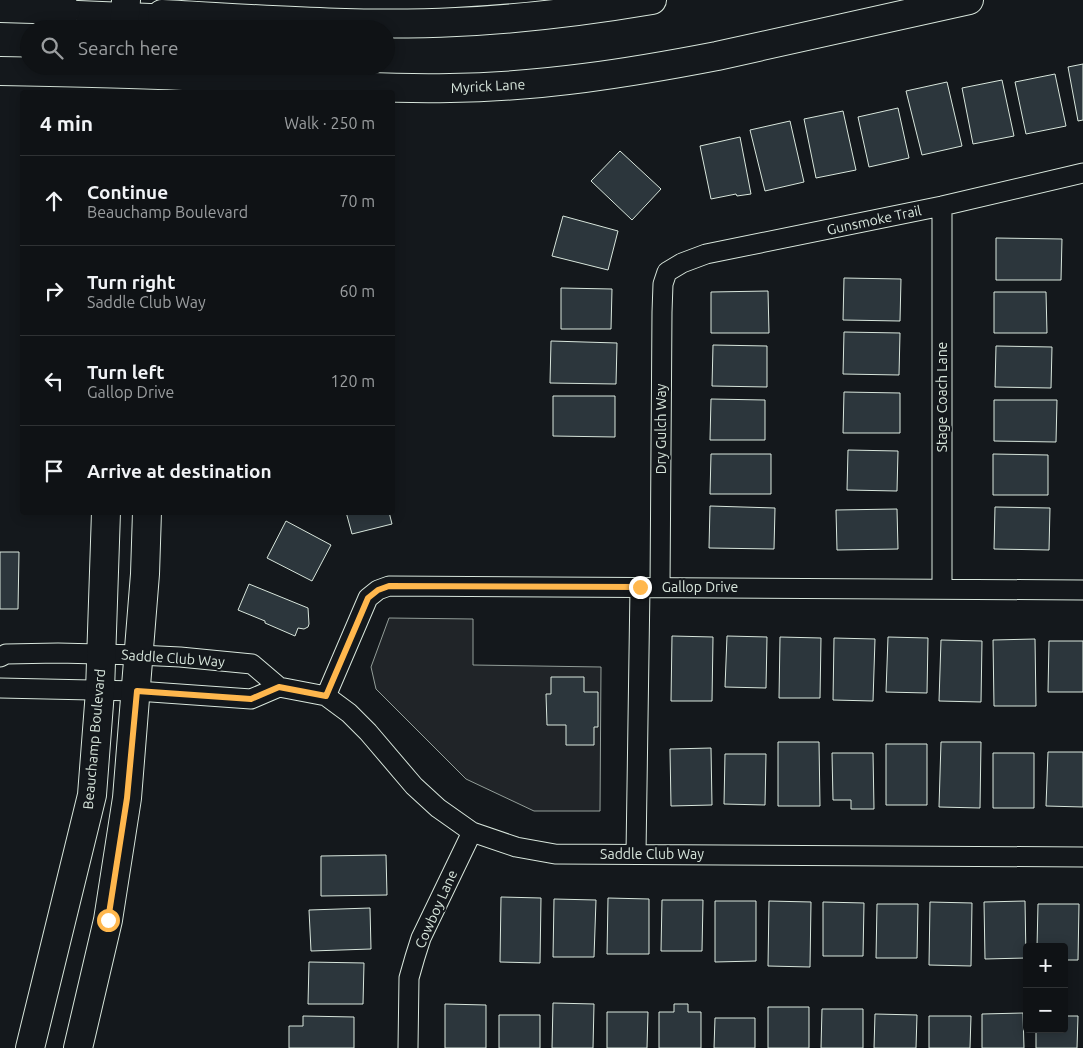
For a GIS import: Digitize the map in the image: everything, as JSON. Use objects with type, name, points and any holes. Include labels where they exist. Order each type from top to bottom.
[{"type":"street","points":[[395,22],[456,22],[510,19],[652,0]]},
{"type":"street","name":"Myrick Lane","points":[[69,75],[411,89],[553,82],[632,71],[717,56],[969,0]]},
{"type":"street","points":[[0,8],[314,20]]},
{"type":"street","name":"Myrick Lane","points":[[0,71],[20,72]]},
{"type":"street","name":"Gunsmoke Trail","points":[[666,272],[682,263],[706,254],[942,206],[1083,173]]},
{"type":"street","name":"Stage Coach Lane","points":[[942,206],[942,588]]},
{"type":"street","name":"Dry Gulch Way","points":[[660,587],[662,303],[666,272]]},
{"type":"street","name":"Beauchamp Boulevard","points":[[30,1048],[92,795],[102,654],[106,515]]},
{"type":"street","points":[[78,1048],[108,920],[127,798],[137,691],[147,515]]},
{"type":"street","name":"Gallop Drive","points":[[326,696],[368,598],[378,590],[389,586],[1083,590]]},
{"type":"street","points":[[636,853],[640,587]]},
{"type":"street","name":"Saddle Club Way","points":[[0,656],[6,654],[139,655],[252,664],[279,687],[326,696],[368,732],[414,786],[438,808],[472,832],[516,847],[555,854],[1083,856]]},
{"type":"street","points":[[0,688],[137,691],[251,699],[279,687]]},
{"type":"street","name":"Cowboy Lane","points":[[408,1048],[409,978],[415,957],[421,938],[472,832]]},
{"type":"shaded area","points":[[389,618],[473,619],[473,665],[601,667],[600,811],[534,811],[466,779],[376,689],[371,667]]},
{"type":"building","points":[[1083,64],[1083,120],[1078,121],[1068,67]]},
{"type":"building","points":[[1055,74],[1066,126],[1026,134],[1015,82]]},
{"type":"building","points":[[1002,80],[1014,136],[973,144],[962,88]]},
{"type":"building","points":[[947,82],[962,146],[922,155],[906,91]]},
{"type":"building","points":[[898,108],[909,158],[869,167],[858,117]]},
{"type":"building","points":[[843,111],[856,170],[816,178],[804,119]]},
{"type":"building","points":[[790,121],[804,182],[765,191],[750,130]]},
{"type":"building","points":[[740,137],[751,194],[737,196],[736,194],[711,199],[700,146]]},
{"type":"building","points":[[620,151],[661,189],[632,220],[591,181]]},
{"type":"building","points":[[563,216],[618,231],[608,270],[552,256]]},
{"type":"building","points":[[996,238],[1062,239],[1061,280],[996,280]]},
{"type":"building","points":[[844,278],[901,279],[900,321],[843,320]]},
{"type":"building","points":[[561,288],[612,289],[611,329],[561,329]]},
{"type":"building","points":[[768,291],[769,333],[711,333],[711,292]]},
{"type":"building","points":[[994,292],[1046,292],[1047,333],[994,333]]},
{"type":"building","points":[[844,332],[900,333],[899,375],[843,374]]},
{"type":"building","points":[[551,341],[617,343],[616,384],[550,383]]},
{"type":"building","points":[[713,345],[767,346],[767,387],[712,386]]},
{"type":"building","points":[[996,346],[1052,347],[1051,388],[995,387]]},
{"type":"building","points":[[844,392],[900,393],[900,433],[843,433]]},
{"type":"building","points":[[553,396],[615,396],[615,437],[553,436]]},
{"type":"building","points":[[711,399],[765,400],[765,440],[710,440]]},
{"type":"building","points":[[994,400],[1057,400],[1056,442],[994,441]]},
{"type":"building","points":[[848,450],[898,451],[897,491],[847,490]]},
{"type":"building","points":[[711,454],[771,454],[771,494],[710,494]]},
{"type":"building","points":[[993,454],[1048,455],[1048,495],[993,495]]},
{"type":"building","points":[[710,506],[775,508],[774,549],[709,548]]},
{"type":"building","points":[[995,507],[1050,508],[1049,550],[994,549]]},
{"type":"building","points":[[897,509],[898,549],[837,550],[836,510]]},
{"type":"building","points":[[347,515],[390,515],[392,524],[352,534]]},
{"type":"building","points":[[286,521],[331,545],[312,581],[267,558]]},
{"type":"building","points":[[0,552],[19,552],[18,609],[0,609]]},
{"type":"building","points":[[249,584],[308,608],[308,627],[304,629],[298,628],[295,636],[238,610]]},
{"type":"building","points":[[672,636],[713,637],[712,701],[671,701]]},
{"type":"building","points":[[727,636],[767,637],[766,688],[725,687]]},
{"type":"building","points":[[780,637],[821,638],[820,698],[779,698]]},
{"type":"building","points":[[888,637],[928,638],[927,693],[886,692]]},
{"type":"building","points":[[834,638],[875,639],[873,701],[833,700]]},
{"type":"building","points":[[1035,639],[1036,706],[994,706],[993,640]]},
{"type":"building","points":[[941,640],[982,641],[981,702],[939,701]]},
{"type":"building","points":[[1049,641],[1083,641],[1083,692],[1048,692]]},
{"type":"building","points":[[551,677],[584,677],[584,692],[598,692],[598,727],[594,727],[594,745],[566,745],[566,725],[547,725],[546,694],[551,694]]},
{"type":"building","points":[[778,742],[819,742],[820,806],[778,806]]},
{"type":"building","points":[[941,742],[981,742],[980,808],[939,807]]},
{"type":"building","points":[[886,744],[927,744],[927,805],[886,805]]},
{"type":"building","points":[[711,748],[712,805],[671,806],[670,749]]},
{"type":"building","points":[[1048,752],[1083,752],[1083,807],[1046,806]]},
{"type":"building","points":[[832,753],[873,753],[874,809],[851,809],[851,800],[833,800]]},
{"type":"building","points":[[993,753],[1034,753],[1034,808],[993,808]]},
{"type":"building","points":[[725,754],[766,754],[765,805],[724,804]]},
{"type":"building","points":[[386,855],[387,895],[321,896],[321,856]]},
{"type":"building","points":[[501,897],[541,898],[540,963],[500,962]]},
{"type":"building","points":[[608,898],[649,899],[649,954],[607,954]]},
{"type":"building","points":[[554,899],[596,900],[594,957],[553,957]]},
{"type":"building","points":[[662,900],[703,900],[702,951],[661,951]]},
{"type":"building","points":[[715,901],[756,901],[756,961],[715,962]]},
{"type":"building","points":[[769,901],[811,902],[810,967],[768,966]]},
{"type":"building","points":[[1025,901],[1026,943],[1023,943],[1023,958],[985,959],[984,902]]},
{"type":"building","points":[[823,902],[864,903],[863,956],[823,956]]},
{"type":"building","points":[[930,902],[972,903],[971,966],[929,965]]},
{"type":"building","points":[[877,904],[918,904],[917,958],[876,958]]},
{"type":"building","points":[[1038,904],[1079,904],[1078,960],[1068,960],[1068,943],[1037,943]]},
{"type":"building","points":[[370,908],[371,949],[311,951],[309,910]]},
{"type":"building","points":[[309,962],[364,963],[363,1004],[308,1004]]},
{"type":"building","points":[[553,1003],[594,1004],[593,1048],[552,1048]]},
{"type":"building","points":[[445,1004],[486,1005],[486,1048],[445,1048]]},
{"type":"building","points":[[674,1004],[688,1004],[688,1012],[701,1012],[701,1048],[659,1048],[659,1012],[674,1012]]},
{"type":"building","points":[[768,1007],[809,1007],[809,1048],[768,1048]]},
{"type":"building","points":[[822,1009],[863,1009],[863,1048],[821,1048]]},
{"type":"building","points":[[607,1012],[648,1012],[647,1048],[607,1048]]},
{"type":"building","points":[[1023,1013],[1024,1048],[982,1048],[982,1014]]},
{"type":"building","points":[[875,1014],[917,1015],[916,1048],[874,1048]]},
{"type":"building","points":[[499,1015],[540,1015],[540,1048],[499,1048]]},
{"type":"building","points":[[303,1016],[354,1017],[354,1048],[289,1048],[289,1026],[303,1026]]},
{"type":"building","points":[[929,1016],[971,1016],[970,1048],[929,1048]]},
{"type":"building","points":[[1068,1016],[1078,1016],[1077,1048],[1036,1048],[1036,1033],[1068,1033]]},
{"type":"building","points":[[715,1018],[755,1018],[755,1048],[714,1048]]},
{"type":"route","points":[[108,920],[127,798],[137,691],[251,699],[279,687],[326,696],[368,598],[378,590],[389,586],[640,587]]}]
